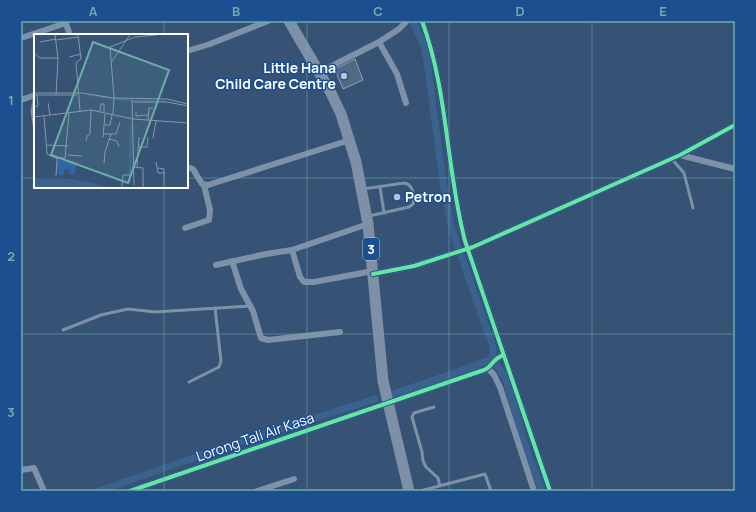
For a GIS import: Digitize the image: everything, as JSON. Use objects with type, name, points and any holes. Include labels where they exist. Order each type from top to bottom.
[{"type":"highway","name":"3","points":[[289,21],[320,72],[341,114],[350,140],[362,190],[367,220],[380,360],[387,403],[409,491]]},
{"type":"street","points":[[188,51],[210,44],[268,21]]},
{"type":"street","points":[[320,72],[379,42],[399,29],[406,21]]},
{"type":"street","points":[[422,21],[434,62],[455,198],[465,248],[550,491]]},
{"type":"street","points":[[21,38],[66,22],[70,34]]},
{"type":"street","points":[[379,42],[397,74],[406,103]]},
{"type":"street","points":[[21,100],[34,95]]},
{"type":"street","points":[[292,250],[300,277],[304,282],[314,282],[373,273],[426,263],[456,251],[472,247],[680,155],[735,125]]},
{"type":"street","points":[[204,185],[350,140]]},
{"type":"street","points":[[680,155],[735,168]]},
{"type":"street","points":[[185,228],[209,220],[210,210],[204,185],[193,169],[188,167]]},
{"type":"street","points":[[216,265],[292,250],[367,220]]},
{"type":"street","points":[[232,261],[241,289],[250,306],[259,336],[264,340],[340,332]]},
{"type":"street","points":[[503,356],[494,359],[488,368],[494,375],[500,387],[534,491]]},
{"type":"street","name":"Lorong Tali Air Kasa","points":[[130,491],[488,368]]},
{"type":"street","points":[[21,470],[34,468],[44,491]]},
{"type":"street","points":[[257,491],[294,479]]},
{"type":"lane","points":[[34,100],[32,111],[34,124]]},
{"type":"lane","points":[[672,158],[684,173],[693,208]]},
{"type":"lane","points":[[362,190],[408,183],[412,187],[414,200],[413,204],[409,207],[384,213],[367,220]]},
{"type":"lane","points":[[380,187],[384,213]]},
{"type":"lane","points":[[63,330],[101,315],[128,309],[155,312],[250,306]]},
{"type":"lane","points":[[189,382],[218,367],[221,361],[215,308]]},
{"type":"lane","points":[[434,406],[414,413],[412,417],[422,452],[423,461],[426,468],[438,478],[440,486]]},
{"type":"lane","points":[[420,491],[485,474],[491,491]]},
{"type":"building","points":[[355,59],[363,80],[343,89],[335,69]]},
{"type":"waterway","points":[[413,21],[424,46],[427,61],[444,189],[452,230],[493,347],[493,354],[490,360],[470,367]]},
{"type":"waterway","points":[[493,363],[497,365],[505,377],[526,447],[542,491]]},
{"type":"waterway","points":[[393,394],[475,366]]},
{"type":"waterway","points":[[99,491],[219,449],[375,399]]},
{"type":"cycle path","points":[[422,21],[431,48],[437,75],[454,186],[465,241],[550,491]]},
{"type":"cycle path","points":[[373,274],[414,266],[473,247],[680,155],[735,125]]},
{"type":"cycle path","points":[[130,491],[484,370],[490,367],[497,358],[504,355]]},
{"type":"place","name":"Little Hana Child Care Centre","points":[[344,76]]},
{"type":"place","name":"Petron","points":[[397,197]]}]
